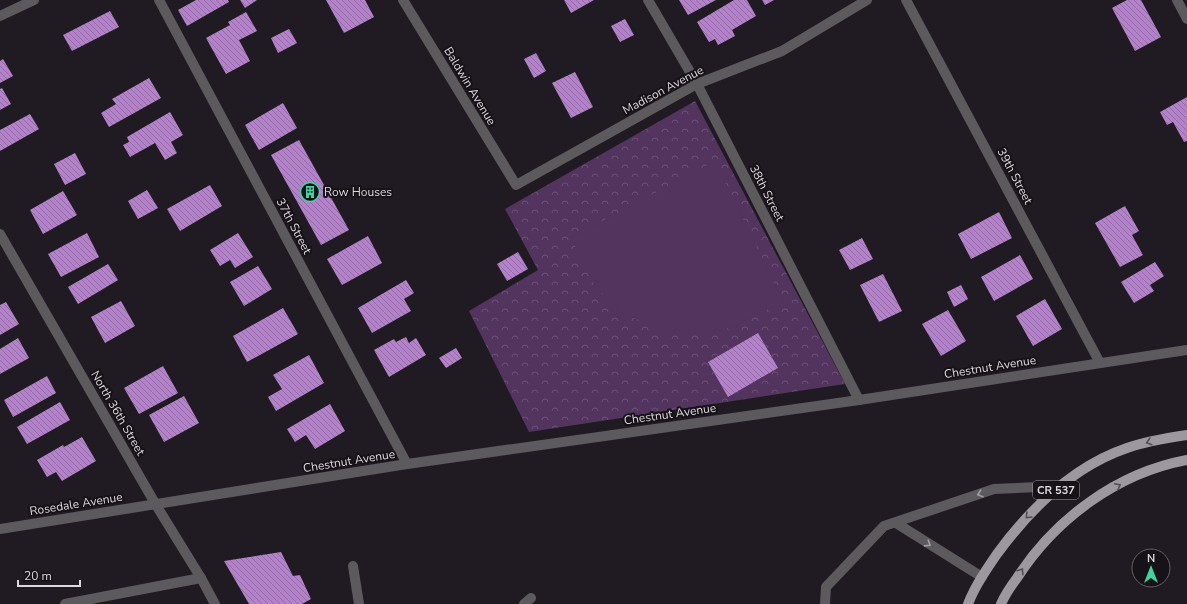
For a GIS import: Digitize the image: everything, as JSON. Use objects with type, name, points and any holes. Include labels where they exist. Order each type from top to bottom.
[{"type":"main road","name":"CR 537","points":[[968,604],[982,577],[1007,540],[1022,522],[1060,486],[1092,464],[1126,448],[1155,440],[1187,435]]},
{"type":"main road","name":"CR 537","points":[[1001,604],[1033,554],[1046,539],[1077,511],[1100,495],[1139,475],[1159,467],[1187,460]]},
{"type":"street","points":[[0,16],[34,0]]},
{"type":"street","name":"37th Street","points":[[159,0],[407,464]]},
{"type":"street","name":"Baldwin Avenue","points":[[403,0],[516,185]]},
{"type":"street","name":"38th Street","points":[[648,0],[697,84],[859,400]]},
{"type":"street","name":"Madison Avenue","points":[[516,185],[697,84],[782,51],[867,0]]},
{"type":"street","name":"39th Street","points":[[906,0],[1100,364]]},
{"type":"street","points":[[1177,0],[1187,20]]},
{"type":"street","name":"North 36th Street","points":[[0,234],[156,505],[201,578],[215,604]]},
{"type":"street","name":"Chestnut Avenue","points":[[156,505],[407,464],[859,400],[1187,350]]},
{"type":"street","points":[[825,604],[826,587],[884,526],[994,490],[1060,486]]},
{"type":"street","name":"Rosedale Avenue","points":[[0,529],[156,505]]},
{"type":"street","points":[[896,523],[982,577]]},
{"type":"street","points":[[353,566],[359,604]]},
{"type":"street","points":[[65,604],[201,578]]},
{"type":"green space","points":[[695,101],[845,384],[529,432],[469,311],[538,270],[505,209]]},
{"type":"green space","points":[[715,161],[783,302],[724,330],[665,331],[624,314],[596,287],[571,238]]},
{"type":"building","points":[[196,0],[228,0],[229,2],[187,26],[178,10]]},
{"type":"building","points":[[240,0],[257,0],[245,8]]},
{"type":"building","points":[[326,0],[365,0],[374,17],[344,33]]},
{"type":"building","points":[[564,0],[594,0],[571,13]]},
{"type":"building","points":[[679,0],[716,0],[688,15]]},
{"type":"building","points":[[734,0],[747,0],[756,16],[732,30],[735,36],[718,45],[715,39],[709,42],[697,22]]},
{"type":"building","points":[[762,0],[774,0],[765,5]]},
{"type":"building","points":[[1127,0],[1141,0],[1161,37],[1135,51],[1112,8]]},
{"type":"building","points":[[110,11],[119,27],[72,51],[63,35]]},
{"type":"building","points":[[246,12],[257,31],[239,40],[250,61],[226,74],[206,38],[230,25],[228,22]]},
{"type":"building","points":[[625,19],[634,35],[620,42],[611,26]]},
{"type":"building","points":[[289,29],[297,43],[278,53],[271,38]]},
{"type":"building","points":[[536,53],[546,71],[534,78],[524,59]]},
{"type":"building","points":[[3,59],[13,76],[0,83],[0,61]]},
{"type":"building","points":[[575,72],[593,107],[571,118],[552,83]]},
{"type":"building","points":[[149,78],[161,98],[109,127],[101,113],[116,104],[112,99]]},
{"type":"building","points":[[2,88],[11,104],[0,110],[0,89]]},
{"type":"building","points":[[1187,97],[1187,141],[1184,142],[1173,122],[1167,125],[1160,112]]},
{"type":"building","points":[[283,103],[297,128],[259,150],[245,125]]},
{"type":"building","points":[[170,112],[183,135],[171,142],[177,153],[165,160],[155,143],[130,157],[123,145],[129,142],[127,137]]},
{"type":"building","points":[[30,114],[39,129],[0,151],[0,130]]},
{"type":"building","name":"Row Houses","points":[[299,140],[349,230],[321,245],[271,155]]},
{"type":"building","points":[[75,153],[86,174],[65,185],[54,164]]},
{"type":"building","points":[[210,185],[222,206],[180,231],[167,209]]},
{"type":"building","points":[[147,190],[158,208],[138,219],[128,201]]},
{"type":"building","points":[[63,191],[77,215],[43,234],[30,210]]},
{"type":"building","points":[[1125,206],[1139,231],[1132,235],[1143,255],[1120,267],[1095,223]]},
{"type":"building","points":[[999,212],[1012,238],[971,259],[958,234]]},
{"type":"building","points":[[87,233],[99,257],[61,277],[48,254]]},
{"type":"building","points":[[238,233],[253,257],[235,268],[230,260],[220,266],[210,250]]},
{"type":"building","points":[[368,236],[382,263],[342,285],[327,259]]},
{"type":"building","points":[[862,238],[873,259],[850,270],[839,250]]},
{"type":"building","points":[[518,252],[528,269],[507,281],[497,264]]},
{"type":"building","points":[[1020,255],[1033,279],[994,301],[981,277]]},
{"type":"building","points":[[1155,262],[1164,276],[1150,285],[1154,291],[1134,303],[1121,282]]},
{"type":"building","points":[[108,264],[118,280],[78,304],[68,287]]},
{"type":"building","points":[[258,266],[272,289],[244,306],[230,282]]},
{"type":"building","points":[[883,274],[902,311],[879,322],[860,285]]},
{"type":"building","points":[[406,280],[414,293],[404,299],[411,311],[372,333],[358,308]]},
{"type":"building","points":[[961,285],[968,299],[954,307],[947,292]]},
{"type":"building","points":[[1045,299],[1062,329],[1033,346],[1016,316]]},
{"type":"building","points":[[121,301],[135,326],[105,343],[91,317]]},
{"type":"building","points":[[6,302],[19,324],[0,335],[0,305]]},
{"type":"building","points":[[283,308],[298,334],[247,362],[233,336]]},
{"type":"building","points":[[948,310],[966,341],[941,356],[922,324]]},
{"type":"building","points":[[758,333],[778,368],[728,397],[708,362]]},
{"type":"building","points":[[406,337],[409,343],[416,338],[426,355],[389,377],[374,350],[394,339],[396,342]]},
{"type":"building","points":[[18,338],[29,358],[0,374],[0,349]]},
{"type":"building","points":[[456,348],[462,358],[446,368],[439,358]]},
{"type":"building","points":[[309,355],[324,383],[276,411],[268,397],[282,389],[273,375]]},
{"type":"building","points":[[163,366],[178,393],[139,414],[124,388]]},
{"type":"building","points":[[47,376],[56,393],[13,417],[4,400]]},
{"type":"building","points":[[184,396],[199,423],[164,442],[149,415]]},
{"type":"building","points":[[60,402],[70,420],[27,444],[17,427]]},
{"type":"building","points":[[330,404],[345,431],[315,449],[306,435],[295,442],[287,429]]},
{"type":"building","points":[[82,437],[96,461],[62,481],[56,472],[47,477],[37,460],[63,445],[64,447]]},
{"type":"building","points":[[281,552],[293,576],[300,575],[311,599],[302,604],[249,604],[224,561]]},
{"type":"place","name":"Row Houses","points":[[310,192]]}]
